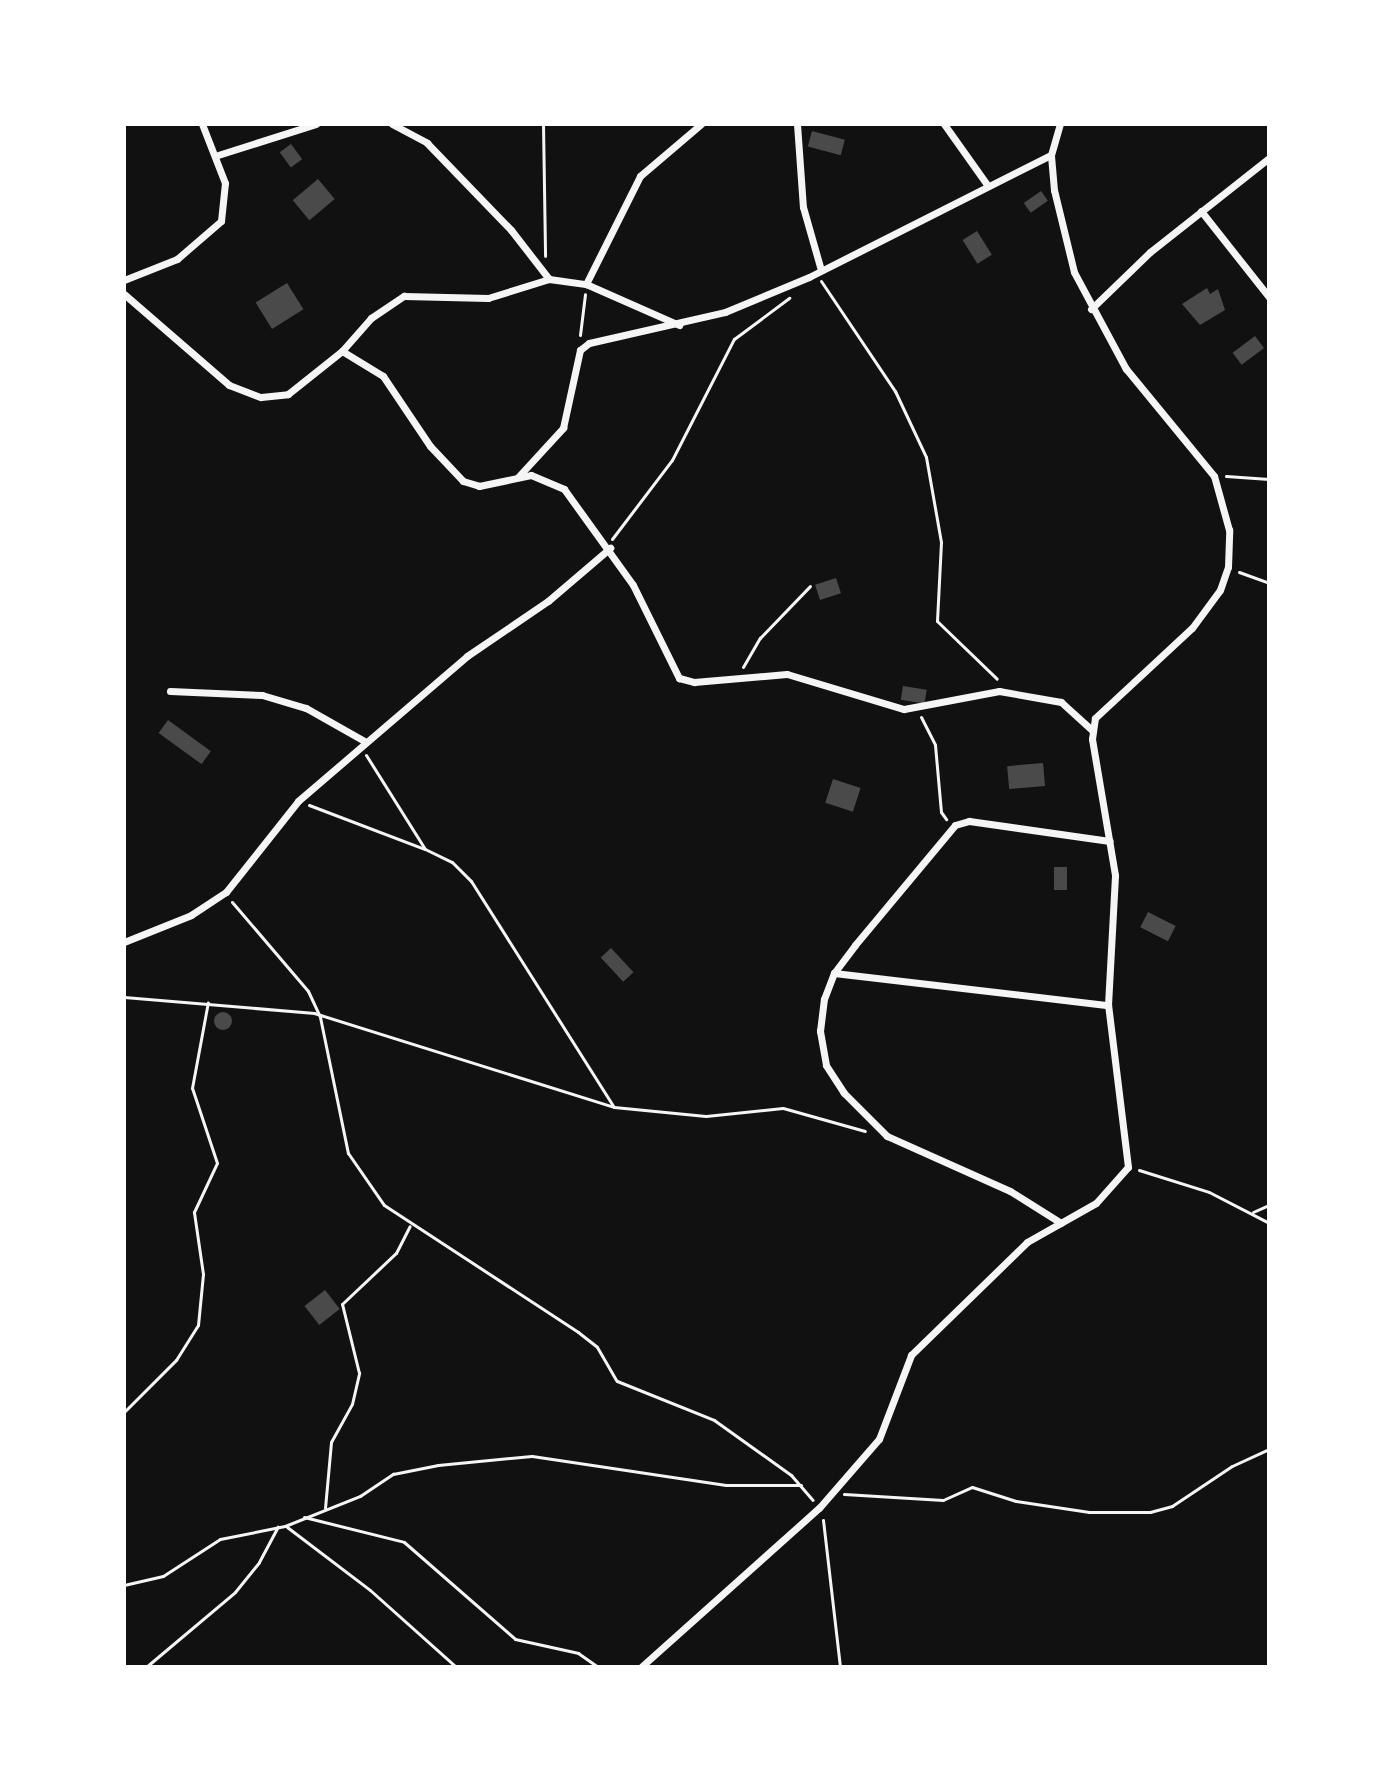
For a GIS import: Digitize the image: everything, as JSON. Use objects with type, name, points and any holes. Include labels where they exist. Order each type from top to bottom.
[{"type":"street","points":[[124,280],[177,259],[221,221],[226,204],[218,155],[202,124]]},
{"type":"street","points":[[218,155],[316,124]]},
{"type":"street","points":[[392,124],[427,143],[511,230],[546,276]]},
{"type":"street","points":[[586,284],[640,176],[701,124]]},
{"type":"street","points":[[797,124],[803,207],[819,272]]},
{"type":"street","points":[[944,124],[988,186]]},
{"type":"street","points":[[641,1667],[819,1508],[879,1439],[911,1355],[1027,1242],[1096,1203],[1128,1167],[1108,1005],[1116,927],[1110,841],[1093,731],[1095,718],[1118,693],[1192,628],[1220,590],[1228,567],[1229,530],[1214,476],[1126,369],[1091,309],[1066,244],[1051,155],[1060,124]]},
{"type":"street","points":[[516,478],[563,428],[580,350],[589,343],[679,325],[725,312],[819,272],[1051,155]]},
{"type":"street","points":[[1091,309],[1201,211],[1269,158]]},
{"type":"street","points":[[1201,211],[1269,297]]},
{"type":"street","points":[[124,294],[229,385],[261,397],[288,394],[342,351],[371,318],[404,296],[488,298],[546,276],[586,284],[679,325]]},
{"type":"street","points":[[342,351],[383,376],[430,446],[463,481],[479,486],[531,475],[564,489],[608,546],[679,678],[787,674],[896,708],[999,691],[1061,702],[1093,731]]},
{"type":"street","points":[[124,942],[191,915],[226,892],[298,801],[467,656],[548,601],[608,546]]},
{"type":"street","points":[[170,691],[262,695],[306,708],[363,744]]},
{"type":"street","points":[[1061,1223],[1010,1191],[887,1136],[844,1093],[826,1065],[820,1031],[824,999],[834,973],[956,825],[969,821],[1110,841]]},
{"type":"street","points":[[834,973],[1108,1005]]},
{"type":"path","points":[[543,124],[546,276]]},
{"type":"path","points":[[819,272],[895,391],[926,457],[942,561],[937,621],[1003,684]]},
{"type":"path","points":[[580,350],[586,284]]},
{"type":"path","points":[[608,546],[672,460],[734,339],[794,295]]},
{"type":"path","points":[[1214,476],[1269,479]]},
{"type":"path","points":[[1228,567],[1269,583]]},
{"type":"path","points":[[738,678],[760,638],[810,586]]},
{"type":"path","points":[[919,705],[939,762],[941,812],[956,825]]},
{"type":"path","points":[[363,744],[425,849]]},
{"type":"path","points":[[298,801],[452,862],[471,881],[614,1107]]},
{"type":"path","points":[[226,892],[244,921],[308,991],[320,1017],[348,1153],[366,1186],[410,1226],[433,1233],[578,1332],[597,1347],[617,1381],[714,1420],[801,1485],[819,1508],[828,1544],[840,1667]]},
{"type":"path","points":[[124,997],[208,1001],[320,1017],[614,1107],[706,1116],[783,1108],[887,1136]]},
{"type":"path","points":[[124,1412],[176,1360],[198,1325],[203,1274],[194,1212],[217,1163],[192,1088],[208,1001]]},
{"type":"path","points":[[1128,1167],[1209,1192],[1253,1212],[1269,1223]]},
{"type":"path","points":[[1253,1212],[1269,1205]]},
{"type":"path","points":[[324,1509],[331,1442],[352,1404],[359,1373],[342,1304],[396,1253],[410,1226]]},
{"type":"path","points":[[832,1493],[943,1500],[972,1487],[1016,1501],[1089,1512],[1150,1512],[1172,1506],[1232,1466],[1269,1449]]},
{"type":"path","points":[[124,1585],[163,1576],[220,1539],[285,1526],[402,1472],[532,1456],[713,1484],[801,1485]]},
{"type":"path","points":[[303,1517],[404,1542],[515,1639],[578,1653],[598,1667]]},
{"type":"path","points":[[285,1526],[370,1590],[456,1667]]},
{"type":"path","points":[[146,1667],[235,1592],[259,1562],[278,1527]]},
{"type":"building","points":[[812,131],[845,140],[841,155],[808,146]]},
{"type":"building","points":[[291,144],[302,159],[291,168],[280,152]]},
{"type":"building","points":[[318,179],[335,199],[309,220],[293,200]]},
{"type":"building","points":[[1041,191],[1048,201],[1031,213],[1024,203]]},
{"type":"building","points":[[977,231],[992,255],[977,264],[963,240]]},
{"type":"building","points":[[287,283],[303,309],[272,329],[256,303]]},
{"type":"building","points":[[1207,288],[1210,294],[1218,289],[1225,310],[1200,325],[1182,304]]},
{"type":"building","points":[[1255,336],[1264,348],[1242,365],[1233,353]]},
{"type":"building","points":[[836,578],[841,593],[820,600],[815,585]]},
{"type":"building","points":[[903,686],[927,690],[925,704],[901,700]]},
{"type":"building","points":[[168,720],[211,751],[201,764],[159,733]]},
{"type":"building","points":[[1043,763],[1045,786],[1009,789],[1007,766]]},
{"type":"building","points":[[833,779],[861,788],[853,812],[825,803]]},
{"type":"building","points":[[1054,867],[1067,867],[1067,890],[1054,890]]},
{"type":"building","points":[[1148,912],[1176,926],[1168,941],[1140,927]]},
{"type":"building","points":[[611,948],[634,972],[623,982],[601,958]]},
{"type":"building","points":[[223,1012],[232,1021],[223,1030],[214,1021]]},
{"type":"building","points":[[325,1290],[340,1309],[319,1325],[305,1306]]}]
